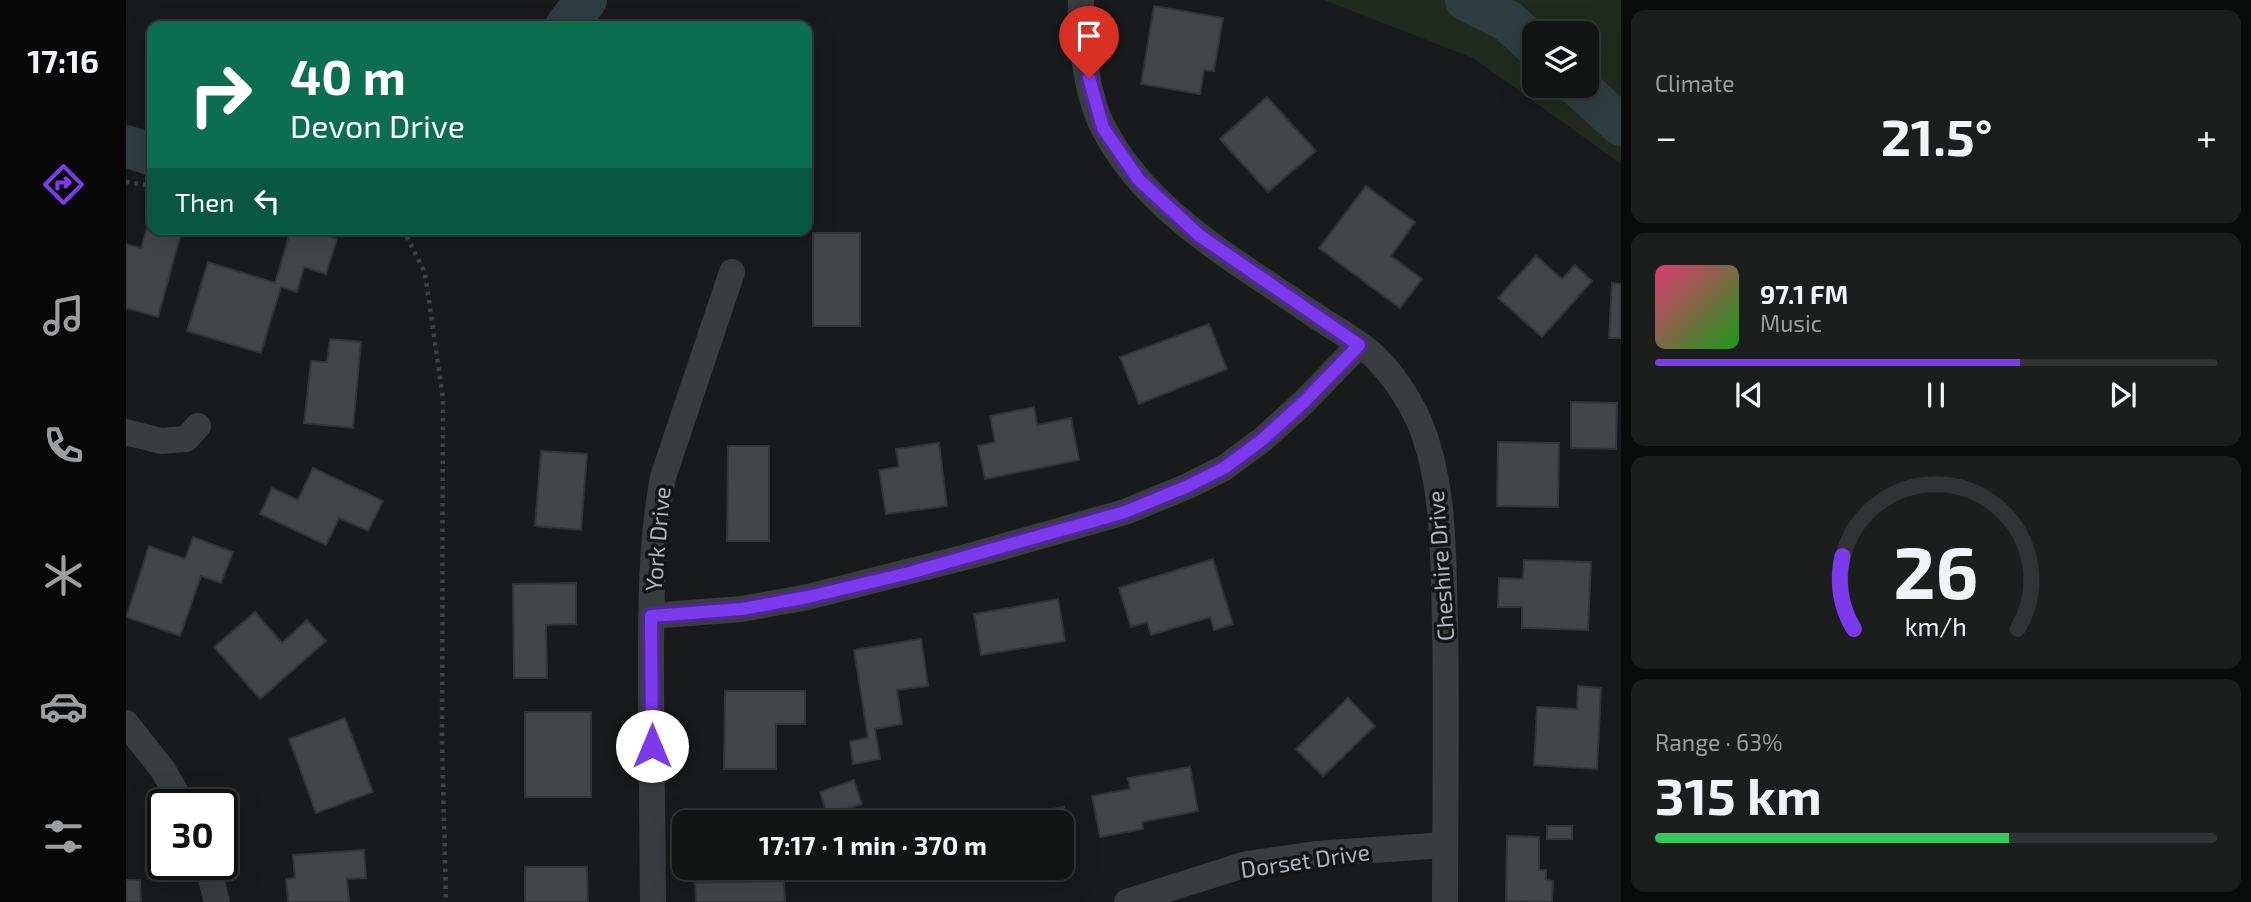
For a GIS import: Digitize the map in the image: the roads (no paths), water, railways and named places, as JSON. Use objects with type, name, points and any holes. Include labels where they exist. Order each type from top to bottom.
[{"type":"street","name":"Cheshire Drive","points":[[1081,0],[1085,59],[1093,97],[1103,128],[1139,180],[1200,236],[1376,357],[1418,420],[1428,450],[1443,538],[1446,700],[1445,902]]},
{"type":"street","name":"York Drive","points":[[653,902],[653,538],[663,477],[732,272]]},
{"type":"street","points":[[651,616],[742,609],[808,597],[958,560],[1125,512],[1224,468],[1270,432],[1359,345]]},
{"type":"street","points":[[128,439],[186,439],[198,426]]},
{"type":"street","points":[[126,723],[163,770],[174,789]]},
{"type":"street","name":"Dorset Drive","points":[[1127,902],[1247,864],[1316,853],[1445,845]]},
{"type":"street","points":[[211,880],[217,902]]},
{"type":"waterway","points":[[570,21],[586,0]]},
{"type":"waterway","points":[[1466,0],[1508,21],[1522,34]]},
{"type":"waterway","points":[[1591,98],[1621,125]]},
{"type":"waterway","points":[[126,146],[147,153]]}]
